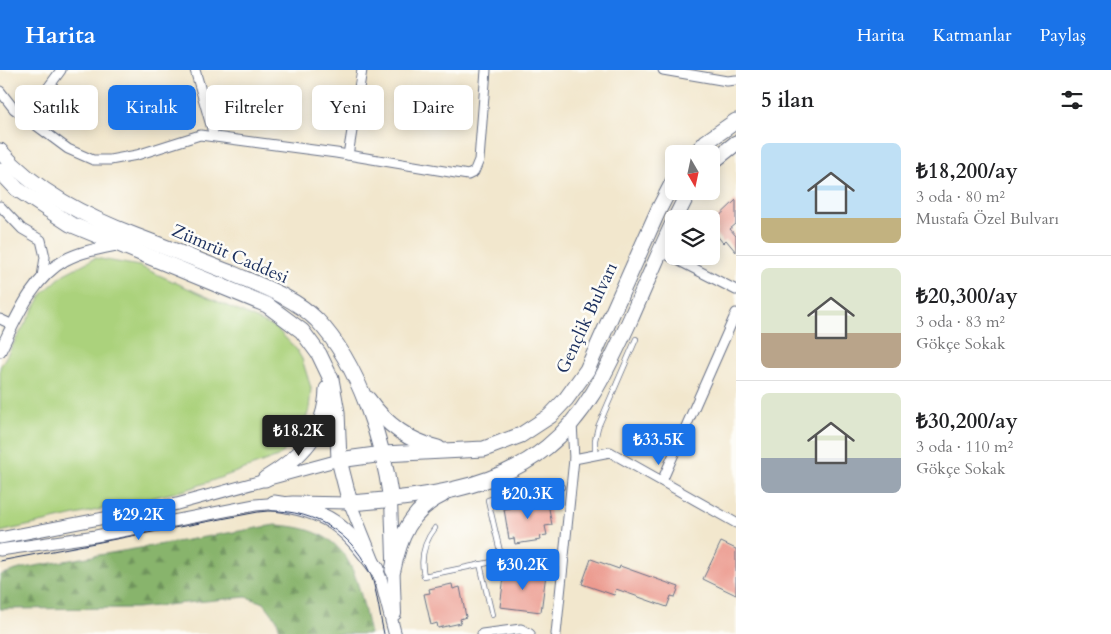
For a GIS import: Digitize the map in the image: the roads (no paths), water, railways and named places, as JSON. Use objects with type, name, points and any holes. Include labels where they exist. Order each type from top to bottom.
[{"type":"highway","points":[[703,145],[736,121]]},
{"type":"highway","points":[[720,156],[736,143]]},
{"type":"highway","name":"Zümrüt Caddesi","points":[[0,151],[13,166],[47,193],[105,224],[214,266],[291,301],[316,320],[327,332],[347,362],[357,384],[383,454],[391,500]]},
{"type":"highway","points":[[0,171],[30,199],[70,224],[267,305],[302,331],[319,354],[333,388],[339,460],[350,503],[391,500],[455,489]]},
{"type":"highway","name":"Gençlik Bulvarı","points":[[339,460],[383,454],[469,452],[502,444],[535,427],[550,416],[578,385],[587,370],[665,197]]},
{"type":"highway","points":[[393,570],[399,542],[412,518],[435,498],[455,489],[484,480],[527,461],[546,448],[572,423],[605,375],[665,240]]},
{"type":"highway","points":[[265,479],[292,461],[316,434],[325,412],[327,396],[326,378],[319,354]]},
{"type":"highway","points":[[357,384],[386,421],[410,438],[436,448],[469,452]]},
{"type":"highway","points":[[274,503],[304,508],[332,521],[355,540],[377,569]]},
{"type":"main road","points":[[0,351],[42,277],[64,260],[78,254],[121,244]]},
{"type":"main road","points":[[0,538],[177,504],[339,460]]},
{"type":"main road","points":[[391,500],[396,634]]},
{"type":"main road","points":[[0,550],[96,536],[274,503],[350,503],[377,569],[396,634]]},
{"type":"street","points":[[50,85],[61,70]]},
{"type":"street","points":[[196,70],[214,136]]},
{"type":"street","points":[[348,155],[362,70]]},
{"type":"street","points":[[42,130],[68,150],[93,160],[110,160],[137,155],[200,135],[348,155],[468,175],[474,172],[479,160],[486,70]]},
{"type":"street","points":[[663,70],[727,81],[736,80]]},
{"type":"street","points":[[0,92],[15,107]]},
{"type":"street","points":[[0,206],[22,229],[41,240],[45,257],[42,277]]},
{"type":"street","points":[[660,251],[736,290]]},
{"type":"street","points":[[662,481],[736,313]]},
{"type":"street","points":[[0,319],[13,326]]},
{"type":"street","points":[[556,634],[574,459],[572,423]]},
{"type":"street","points":[[574,459],[610,452],[735,519]]},
{"type":"street","points":[[482,634],[521,629],[530,634]]},
{"type":"lane","points":[[595,455],[595,440],[598,427],[636,339]]},
{"type":"lane","points":[[502,560],[488,500],[543,486],[562,487]]},
{"type":"lane","points":[[435,528],[424,548],[422,562],[424,576],[502,560],[564,554]]},
{"type":"lane","points":[[480,564],[492,615]]},
{"type":"tram line","points":[[0,561],[258,512],[294,513],[312,518],[328,526],[343,536],[355,549],[373,581],[384,634]]}]
